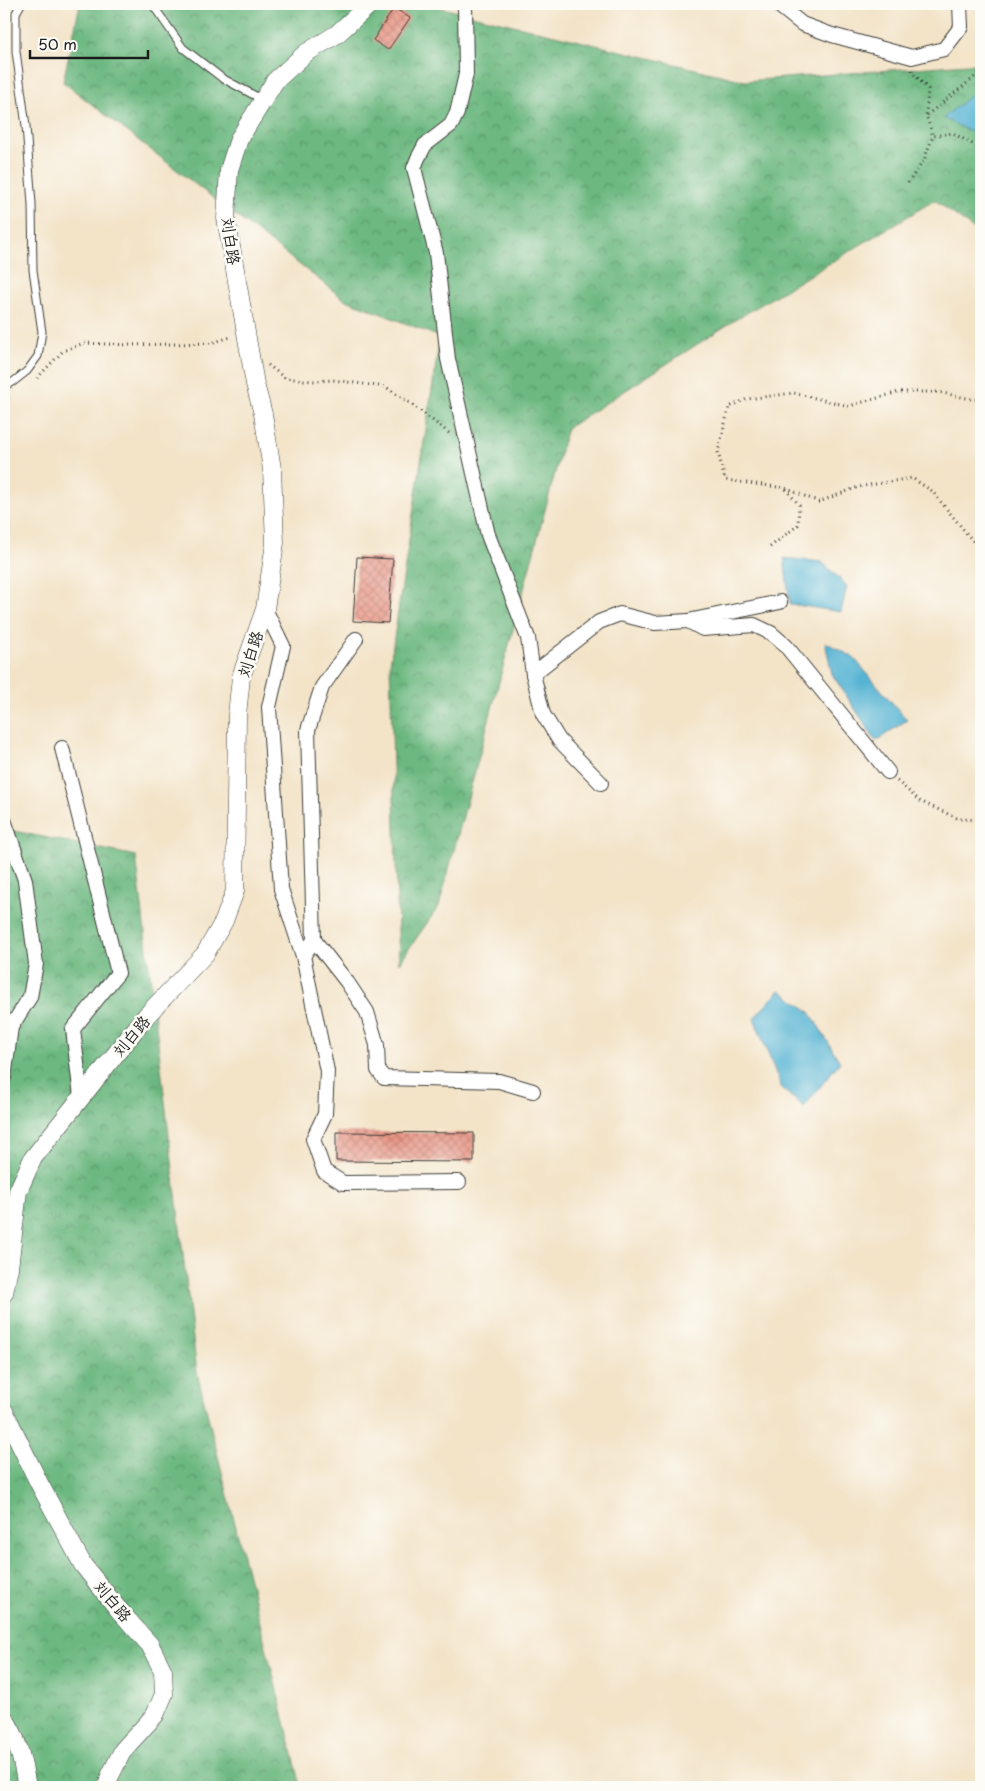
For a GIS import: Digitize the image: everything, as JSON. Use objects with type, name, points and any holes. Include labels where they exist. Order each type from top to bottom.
[{"type":"street","name":"刘白路","points":[[4,1292],[6,1263],[18,1191],[33,1158],[146,1016],[205,954],[224,921],[235,891],[237,715],[241,677],[265,609],[275,543],[272,469],[263,414],[254,384],[226,218],[229,170],[239,139],[275,81],[306,53],[337,34],[370,4]]},
{"type":"street","points":[[465,4],[466,74],[457,113],[451,125],[425,145],[414,168],[436,253],[448,359],[488,536],[528,638],[533,674],[543,714],[559,740],[601,783]]},
{"type":"street","points":[[777,4],[802,24],[832,35],[912,56],[944,49],[961,27],[960,4]]},
{"type":"street","points":[[533,674],[599,622],[620,614],[655,624],[688,621],[780,602]]},
{"type":"street","points":[[265,609],[283,646],[269,707],[281,889],[303,956],[327,1071],[325,1114],[312,1139],[324,1171],[343,1183],[459,1182]]},
{"type":"street","points":[[688,621],[703,629],[754,626],[771,633],[786,646],[888,772]]},
{"type":"street","points":[[303,956],[314,940],[308,730],[322,687],[356,639]]},
{"type":"street","points":[[62,748],[118,972],[73,1029],[81,1097]]},
{"type":"street","points":[[4,820],[25,880],[36,964],[30,997],[11,1027],[4,1078]]},
{"type":"street","points":[[314,940],[347,982],[367,1012],[378,1045],[378,1070],[384,1078],[499,1081],[533,1091]]},
{"type":"street","name":"刘白路","points":[[4,1411],[39,1483],[83,1565],[150,1645],[162,1671],[164,1694],[155,1715],[124,1750],[110,1776],[108,1787]]},
{"type":"street","points":[[4,1718],[9,1725],[16,1744],[24,1769],[27,1787]]},
{"type":"lane","points":[[4,386],[13,382],[27,370],[38,356],[42,332],[32,270],[32,204],[26,126],[16,51],[16,13],[21,4]]},
{"type":"lane","points":[[152,4],[184,48],[222,78],[263,100]]},
{"type":"path","points":[[908,183],[924,160],[933,136],[926,115],[928,90],[912,72],[912,56]]},
{"type":"path","points":[[926,115],[981,72]]},
{"type":"path","points":[[933,136],[953,133],[981,149]]},
{"type":"path","points":[[63,351],[84,343],[128,345],[211,343],[246,333]]},
{"type":"path","points":[[254,384],[264,362],[285,378],[312,381],[333,380],[386,388],[417,408],[452,436]]},
{"type":"path","points":[[981,401],[938,392],[899,392],[849,406],[794,393],[746,399],[729,407],[718,452],[725,480],[785,488],[819,502],[858,487],[912,478],[932,491],[981,551]]},
{"type":"path","points":[[770,547],[798,525],[799,505],[785,488]]},
{"type":"path","points":[[888,772],[920,801],[959,819],[981,820]]},
{"type":"green space","points":[[80,4],[426,4],[745,81],[981,63],[981,235],[935,200],[735,320],[567,428],[439,906],[399,963],[390,664],[440,337],[344,299],[63,82]]},
{"type":"green space","points":[[4,829],[136,856],[197,1373],[300,1782],[299,1787],[4,1787]]},
{"type":"water","points":[[981,87],[981,137],[943,118]]},
{"type":"water","points":[[784,558],[822,562],[847,586],[841,612],[790,604]]},
{"type":"water","points":[[825,642],[853,657],[907,720],[876,741],[832,674]]},
{"type":"water","points":[[780,990],[810,1012],[840,1062],[804,1107],[782,1089],[754,1018]]},
{"type":"building","points":[[394,8],[410,18],[388,50],[373,40]]},
{"type":"building","points":[[357,557],[393,559],[388,623],[353,621]]},
{"type":"building","points":[[336,1132],[474,1133],[474,1162],[336,1161]]}]
